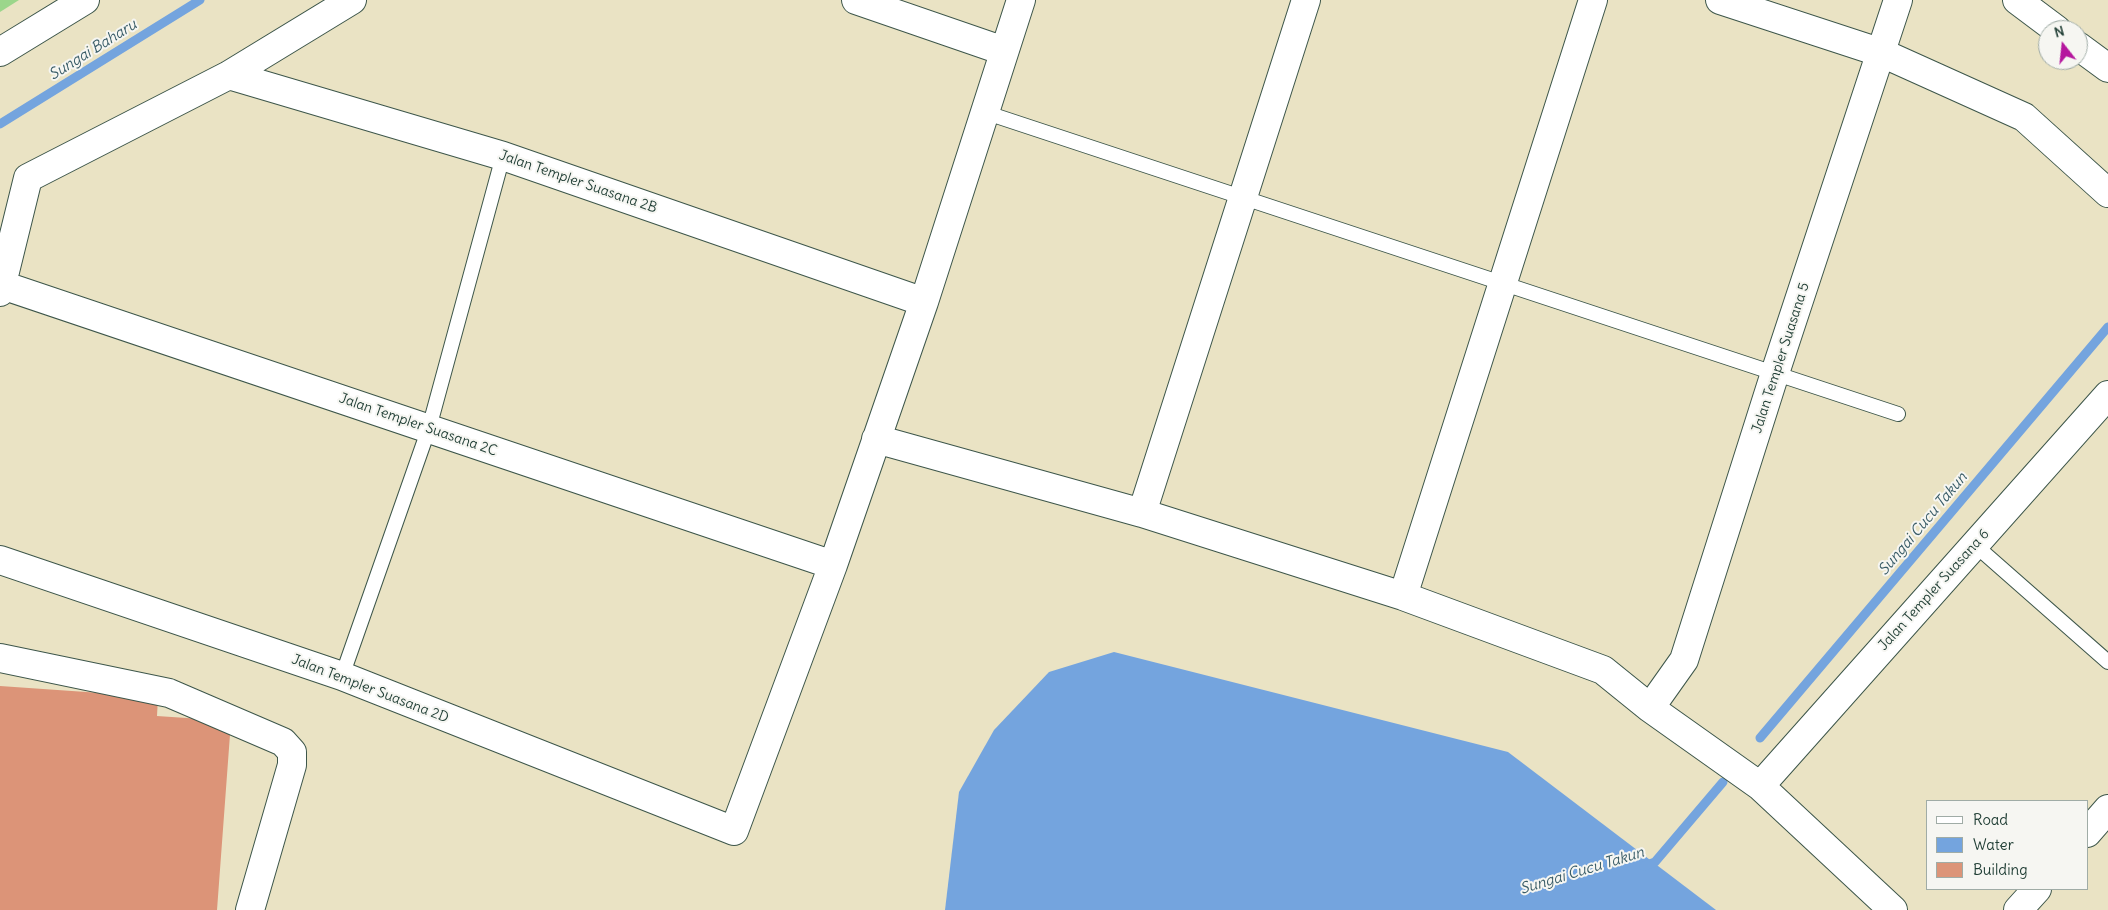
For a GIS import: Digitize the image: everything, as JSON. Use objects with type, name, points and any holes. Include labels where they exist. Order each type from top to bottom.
[{"type":"street","points":[[0,52],[86,0]]},
{"type":"street","points":[[1,288],[28,178],[229,75],[352,0]]},
{"type":"street","points":[[856,0],[1004,51]]},
{"type":"street","points":[[834,565],[924,302],[1021,0]]},
{"type":"street","points":[[1142,513],[1306,0]]},
{"type":"street","points":[[1403,596],[1593,0]]},
{"type":"street","points":[[1720,0],[1882,53],[2024,117],[2108,194]]},
{"type":"street","name":"Jalan Templer Suasana 5","points":[[1650,708],[1684,660],[1775,374],[1898,0]]},
{"type":"street","points":[[2017,0],[2044,20]]},
{"type":"street","points":[[2088,53],[2108,68]]},
{"type":"street","name":"Jalan Templer Suasana 2B","points":[[229,75],[503,156],[924,302]]},
{"type":"street","name":"Jalan Templer Suasana 2C","points":[[1,288],[429,428],[834,565]]},
{"type":"street","name":"Jalan Templer Suasana 6","points":[[1760,786],[2108,394]]},
{"type":"street","points":[[876,439],[1142,513],[1403,596],[1603,670],[1650,708],[1760,786],[1893,910]]},
{"type":"street","name":"Jalan Templer Suasana 2D","points":[[0,560],[342,676],[734,831],[834,565]]},
{"type":"street","points":[[0,658],[169,693],[284,742],[292,752],[292,765],[250,910]]},
{"type":"street","points":[[2088,832],[2108,809]]},
{"type":"street","points":[[2018,910],[2036,890]]},
{"type":"lane","points":[[984,112],[1898,414]]},
{"type":"lane","points":[[342,676],[429,428],[503,156]]},
{"type":"lane","points":[[1975,545],[2108,662]]},
{"type":"green space","points":[[0,0],[19,0],[0,12]]},
{"type":"water","points":[[1114,652],[1508,752],[1716,910],[945,910],[959,792],[994,730],[1049,672]]},
{"type":"building","points":[[0,686],[158,697],[157,716],[231,721],[217,910],[0,910]]},
{"type":"waterway","name":"Sungai Baharu","points":[[0,124],[200,0]]},
{"type":"waterway","name":"Sungai Cucu Takun","points":[[1760,738],[2108,327]]},
{"type":"waterway","name":"Sungai Cucu Takun","points":[[1644,866],[1655,862],[1723,782]]}]
